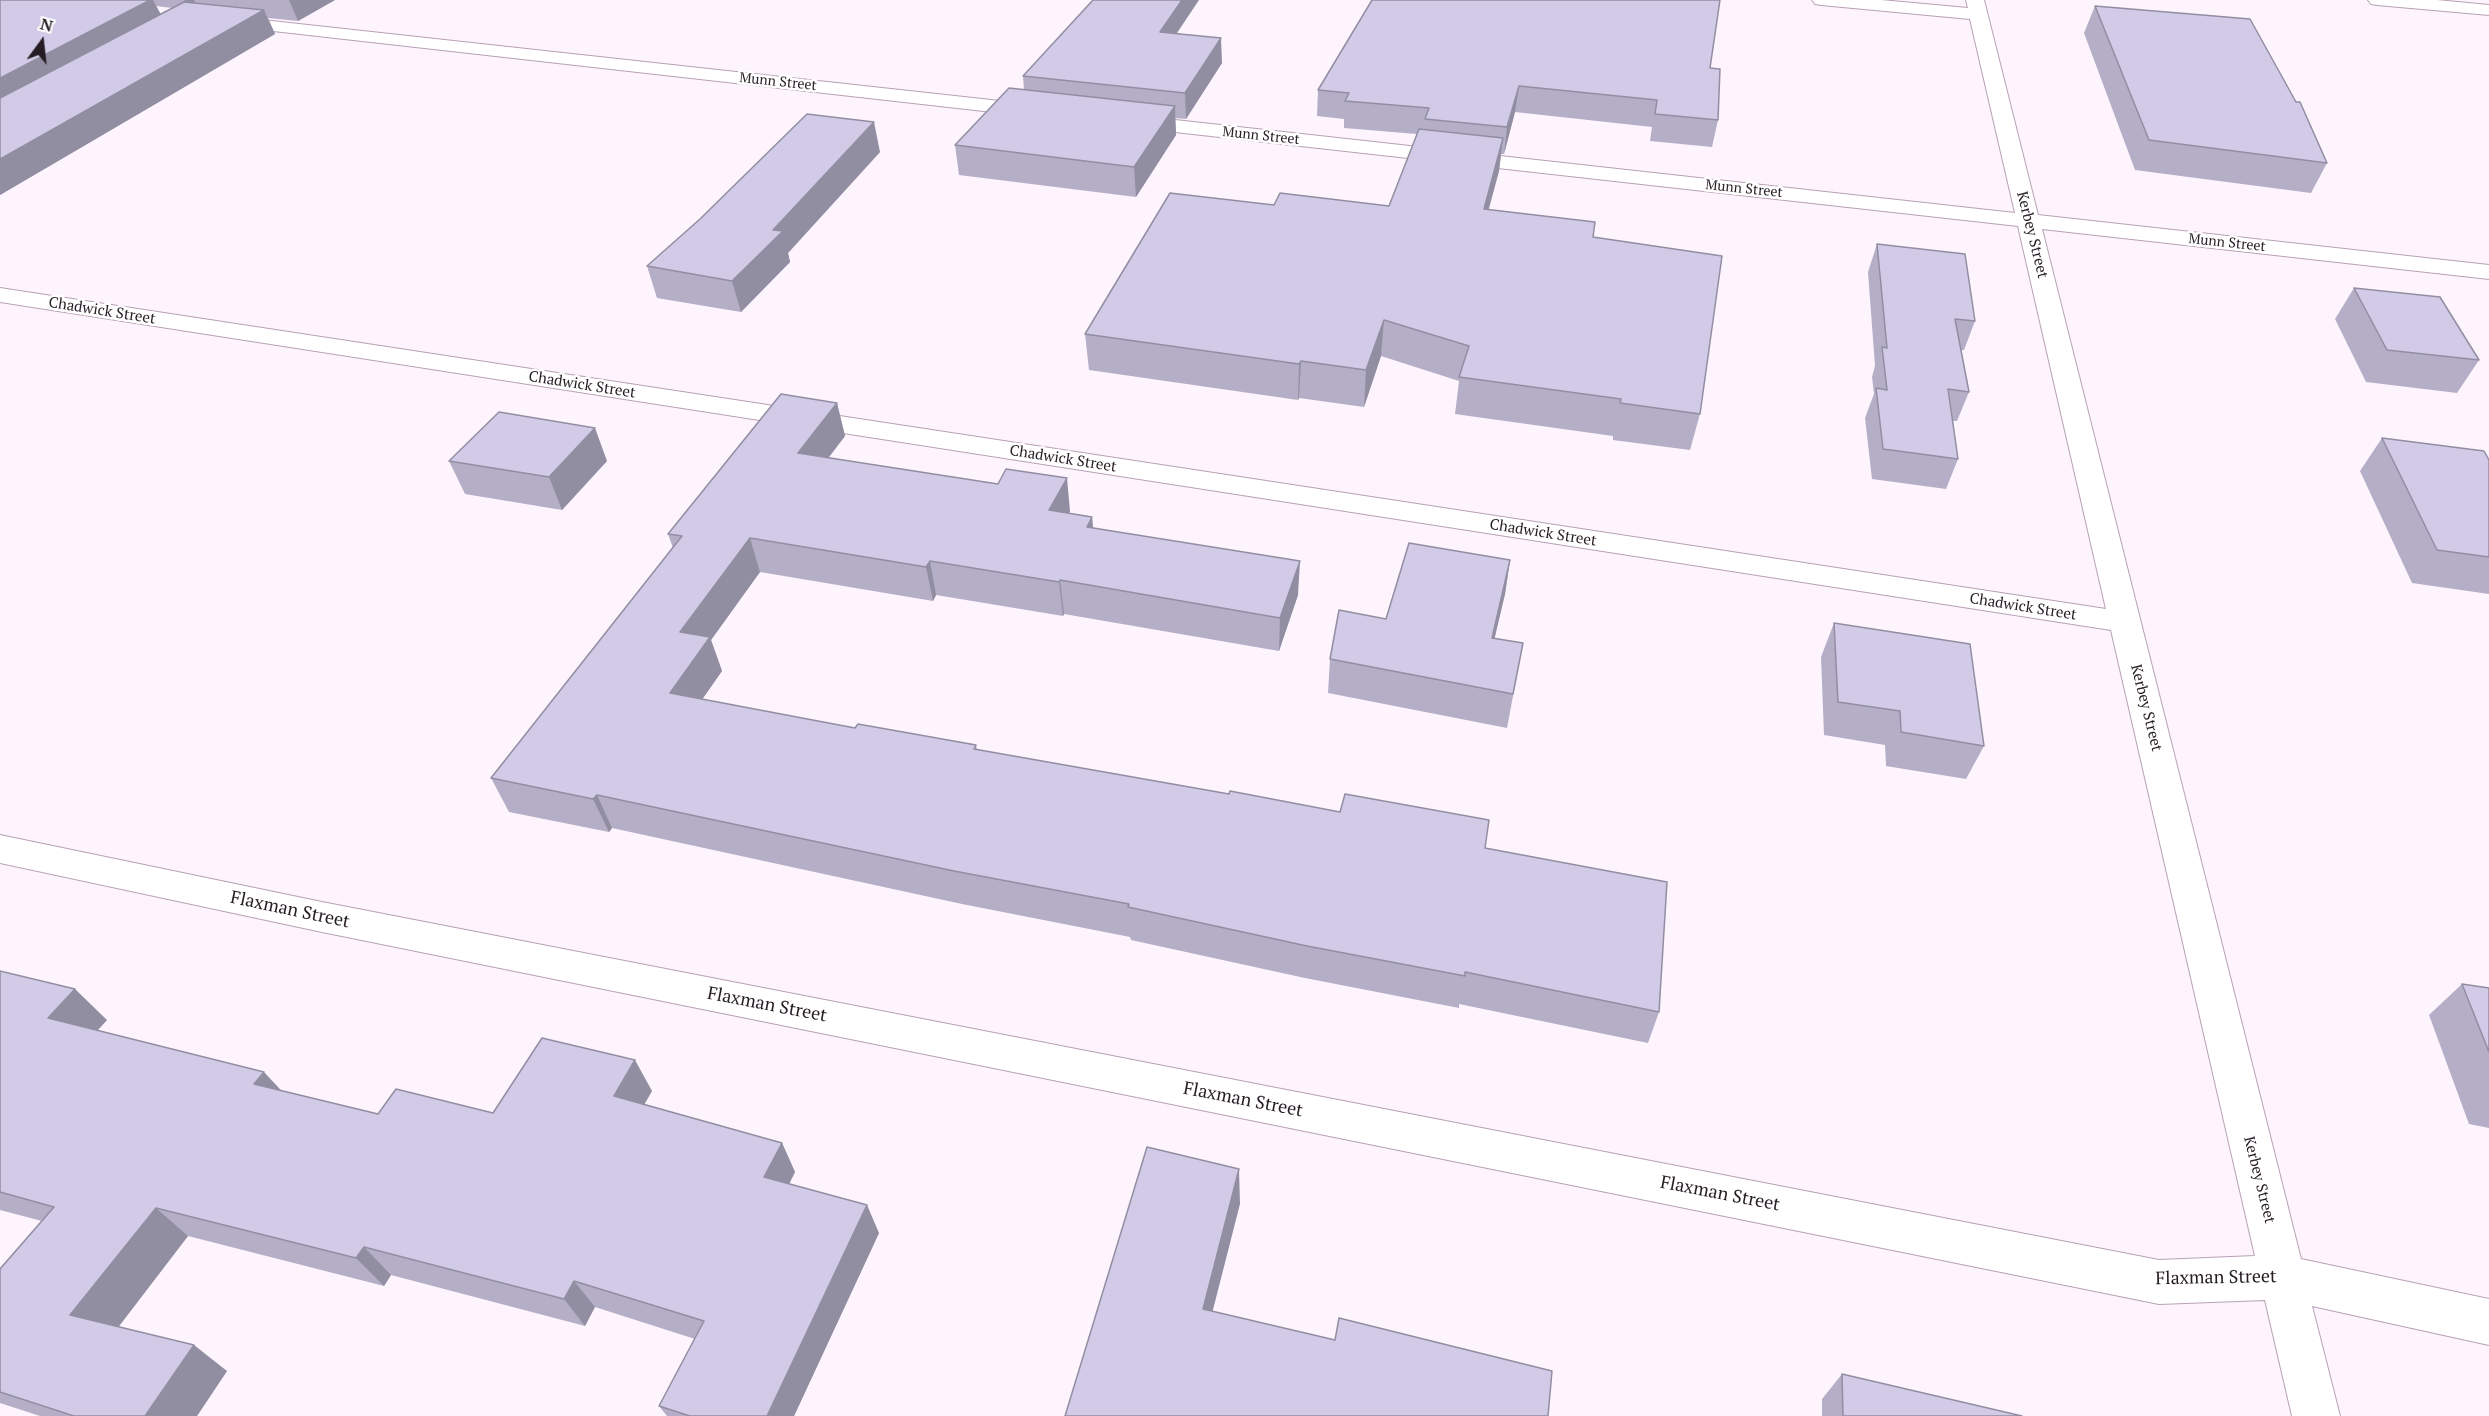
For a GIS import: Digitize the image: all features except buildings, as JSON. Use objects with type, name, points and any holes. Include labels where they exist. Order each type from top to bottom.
[{"type":"street","points":[[1821,0],[1977,7]]},
{"type":"street","points":[[2377,0],[2489,9]]},
{"type":"street","points":[[2482,0],[2489,9]]},
{"type":"street","name":"Kerbey Street","points":[[1977,7],[2316,1416]]},
{"type":"street","name":"Munn Street","points":[[204,19],[1058,113]]},
{"type":"street","name":"Munn Street","points":[[1105,119],[2489,272]]},
{"type":"street","name":"Chadwick Street","points":[[0,295],[2125,622]]},
{"type":"street","name":"Flaxman Street","points":[[0,849],[322,917],[2159,1281],[2283,1277],[2489,1322]]}]
